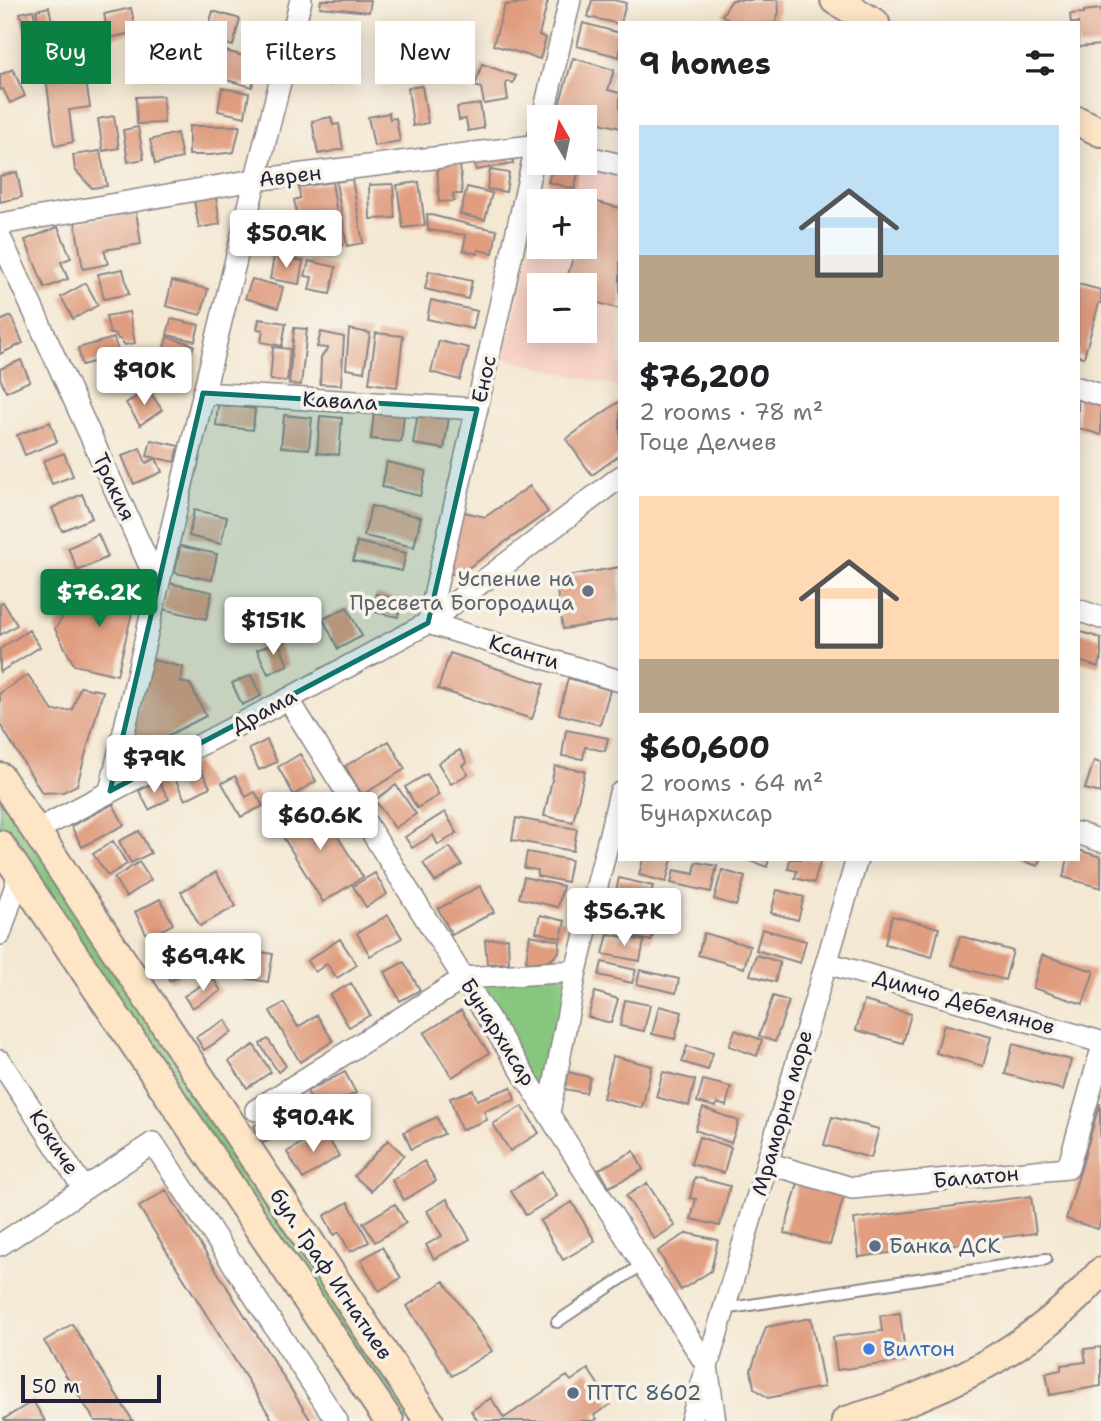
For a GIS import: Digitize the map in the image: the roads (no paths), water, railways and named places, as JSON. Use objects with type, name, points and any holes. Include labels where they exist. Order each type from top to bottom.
[{"type":"main road","points":[[835,0],[872,21]]},
{"type":"main road","points":[[1080,122],[1101,132]]},
{"type":"main road","name":"бул. Граф Игнатиев","points":[[0,777],[429,1421]]},
{"type":"main road","points":[[19,875],[35,831]]},
{"type":"main road","name":"бул. Граф Игнатиев","points":[[0,845],[389,1421]]},
{"type":"main road","points":[[846,1421],[917,1398],[992,1362],[1056,1317],[1101,1272]]},
{"type":"street","points":[[110,791],[254,180],[301,0]]},
{"type":"street","points":[[546,105],[570,0]]},
{"type":"street","name":"Аврен","points":[[0,224],[254,180],[527,143]]},
{"type":"street","points":[[597,159],[618,164]]},
{"type":"street","name":"Енос","points":[[428,623],[530,175]]},
{"type":"street","name":"Тракия","points":[[0,237],[158,584]]},
{"type":"street","points":[[1080,389],[1101,395]]},
{"type":"street","name":"Кавала","points":[[203,393],[477,409]]},
{"type":"street","name":"Драма","points":[[35,831],[428,623],[618,479]]},
{"type":"street","points":[[1080,611],[1101,618]]},
{"type":"street","name":"Ксанти","points":[[428,623],[618,680]]},
{"type":"street","name":"Бунархисар","points":[[288,699],[707,1366]]},
{"type":"street","points":[[549,1112],[576,971],[618,801]]},
{"type":"street","points":[[1080,834],[1101,841]]},
{"type":"street","name":"Мраморно море","points":[[691,1421],[856,861]]},
{"type":"street","points":[[0,934],[19,875]]},
{"type":"street","name":"Димчо Дебелянов","points":[[827,963],[1101,1042]]},
{"type":"street","points":[[256,1110],[464,978],[576,971]]},
{"type":"street","name":"Балатон","points":[[767,1163],[852,1188],[1068,1168],[1101,1052]]},
{"type":"street","name":"Кокиче","points":[[0,1061],[84,1189]]},
{"type":"street","points":[[0,1245],[153,1143],[337,1421]]},
{"type":"street","name":"Мраморно море","points":[[707,1366],[715,1421]]},
{"type":"lane","points":[[724,1309],[1046,1259]]},
{"type":"lane","points":[[557,1322],[643,1264]]},
{"type":"place","name":"Успение на Пресвета Богородица","points":[[588,591]]},
{"type":"place","name":"Банка ДСК","points":[[875,1246]]},
{"type":"place","name":"Вилтон","points":[[869,1349]]},
{"type":"place","name":"ПТТС 8602","points":[[573,1393]]}]
